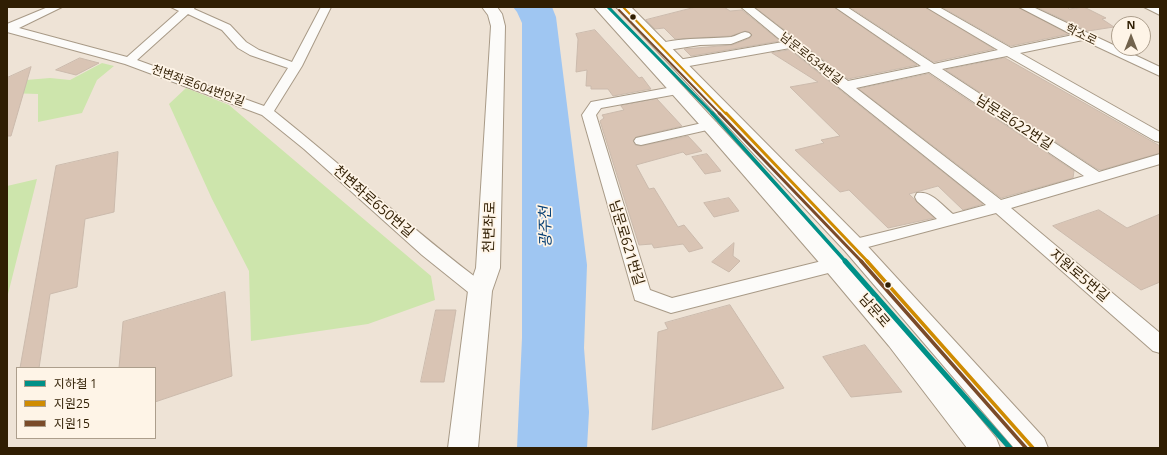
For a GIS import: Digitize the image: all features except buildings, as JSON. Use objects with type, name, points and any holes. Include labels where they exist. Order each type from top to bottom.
[{"type":"main road","name":"천변좌로","points":[[463,448],[480,291],[488,268],[498,26],[495,14],[489,7]]},
{"type":"main road","name":"남문로","points":[[601,7],[711,125],[834,265],[899,340],[985,448]]},
{"type":"main road","name":"남문로","points":[[623,7],[854,245],[1033,448]]},
{"type":"street","points":[[8,28],[57,7]]},
{"type":"street","points":[[267,112],[296,66],[326,7]]},
{"type":"street","name":"남문로634번길","points":[[746,7],[845,86],[1083,36]]},
{"type":"street","points":[[840,7],[931,68]]},
{"type":"street","points":[[932,7],[1160,138]]},
{"type":"street","name":"학소로","points":[[1024,7],[1160,72]]},
{"type":"street","points":[[1149,7],[1160,12]]},
{"type":"street","points":[[128,61],[185,8],[229,30],[240,44],[264,57],[296,66]]},
{"type":"street","name":"천변좌로604번안길","points":[[8,28],[128,61],[267,112]]},
{"type":"street","points":[[661,47],[707,41],[716,42],[741,39],[745,35]]},
{"type":"street","points":[[678,64],[791,44]]},
{"type":"street","name":"남문로622번길","points":[[931,68],[1096,177]]},
{"type":"street","points":[[845,86],[999,207]]},
{"type":"street","name":"남문로621번길","points":[[678,90],[596,105],[589,115],[642,295],[671,306],[834,265]]},
{"type":"street","name":"천변좌로650번길","points":[[267,112],[304,141],[428,251],[480,291]]},
{"type":"street","points":[[642,141],[711,125]]},
{"type":"street","points":[[854,245],[950,221],[1160,159]]},
{"type":"street","points":[[923,197],[950,221]]},
{"type":"street","name":"지원로5번길","points":[[999,207],[1160,345]]},
{"type":"green space","points":[[102,63],[114,66],[97,80],[82,113],[38,122],[38,94],[7,93],[26,80],[50,78],[70,80]]},
{"type":"green space","points":[[186,88],[229,105],[431,276],[435,300],[368,324],[251,341],[249,271],[212,199],[169,104]]},
{"type":"green space","points":[[37,179],[7,298],[7,186]]},
{"type":"water","name":"광주천","points":[[513,7],[552,7],[556,17],[587,265],[584,348],[589,412],[587,448],[517,448],[522,338],[522,23]]},
{"type":"metro line","name":"1","points":[[608,7],[726,127],[1010,448]]},
{"type":"transit line","name":"지원25","points":[[623,7],[853,245],[1033,448]]},
{"type":"transit line","name":"지원15","points":[[619,10],[849,248],[1026,448]]}]
